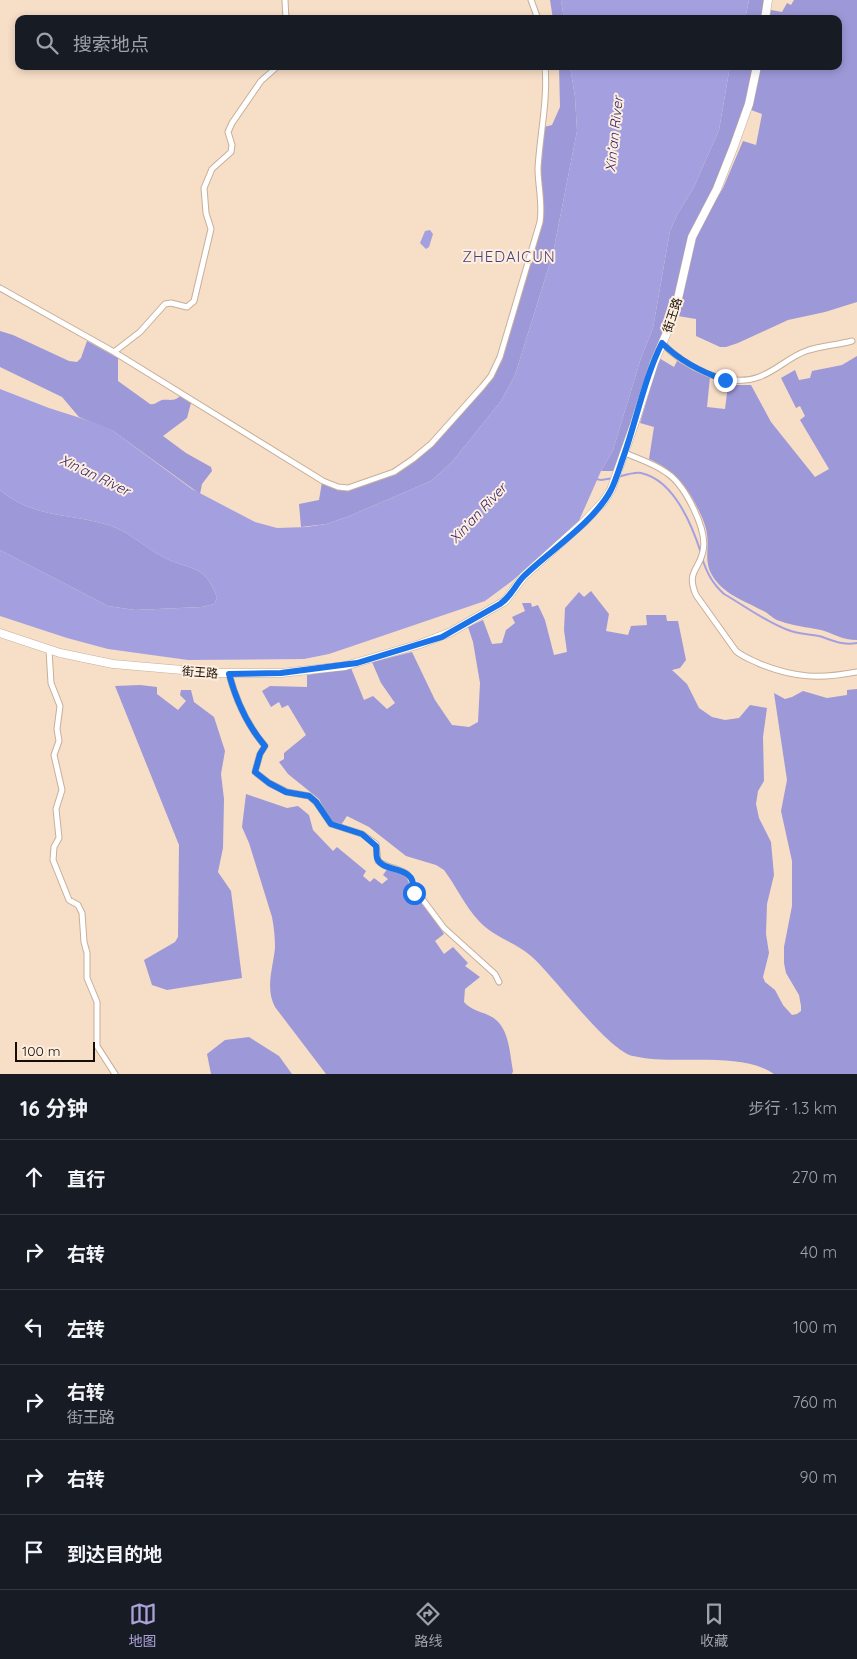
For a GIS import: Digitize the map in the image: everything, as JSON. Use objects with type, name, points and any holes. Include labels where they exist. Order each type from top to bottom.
[{"type":"main road","points":[[766,15],[768,0]]},
{"type":"main road","name":"街王路","points":[[0,633],[49,650],[113,664],[229,674],[281,673],[345,666],[380,657],[442,637],[505,601],[524,576],[597,509],[611,490],[654,363],[674,316],[692,237],[717,189],[734,146],[749,104],[756,70]]},
{"type":"street","points":[[285,0],[286,15]]},
{"type":"street","points":[[531,0],[537,15]]},
{"type":"street","points":[[114,352],[145,327],[165,304],[171,303],[187,307],[194,301],[212,227],[206,213],[204,188],[212,169],[231,152],[232,145],[228,132],[232,123],[261,81],[273,70]]},
{"type":"street","points":[[0,288],[114,352],[323,481],[338,487],[348,488],[394,472],[422,452],[454,420],[487,382],[500,357],[540,222],[538,166],[545,70]]},
{"type":"street","points":[[662,343],[681,360],[702,372],[725,380],[759,377],[806,352],[852,341]]},
{"type":"street","points":[[625,453],[667,472],[681,487],[692,507],[704,540],[703,554],[693,574],[694,590],[736,651],[744,657],[774,669],[796,675],[823,677],[857,672]]},
{"type":"street","points":[[49,650],[51,683],[60,706],[57,730],[59,741],[54,755],[62,790],[56,809],[59,838],[54,847],[54,864],[69,900],[78,904],[81,911],[87,953],[87,978],[97,1002],[97,1042],[99,1050],[115,1074]]},
{"type":"street","points":[[229,674],[247,720],[265,746],[260,754],[255,772],[269,783],[286,792],[309,796],[316,802],[331,824],[362,834],[376,844],[378,861],[408,874],[413,882],[413,892],[423,900],[444,928],[495,974],[499,982]]},
{"type":"shaded area","points":[[550,0],[561,0],[563,15],[552,15]]},
{"type":"shaded area","points":[[749,0],[765,0],[763,15],[746,15]]},
{"type":"shaded area","points":[[794,0],[857,0],[857,302],[825,312],[788,320],[738,343],[720,347],[696,336],[696,319],[678,316],[692,248],[704,220],[723,188],[743,141],[756,145],[762,114],[751,110],[760,70],[842,70],[842,15],[770,15],[771,10],[782,12],[787,3],[791,5]]},
{"type":"shaded area","points":[[559,70],[571,70],[575,97],[577,131],[553,253],[515,375],[501,401],[452,462],[431,481],[347,517],[326,524],[301,527],[299,504],[319,500],[322,482],[349,490],[396,473],[422,455],[461,415],[489,381],[502,361],[541,229],[543,215],[539,182],[544,127],[552,125],[560,107]]},
{"type":"shaded area","points":[[729,70],[754,70],[741,119],[711,195],[689,236],[671,316],[615,471],[601,471],[613,450],[641,358],[653,328],[670,231],[677,215],[694,187],[719,130]]},
{"type":"shaded area","points":[[0,331],[13,335],[69,361],[77,362],[81,358],[87,341],[118,358],[118,381],[150,404],[155,404],[162,400],[174,400],[180,396],[191,403],[187,418],[163,436],[186,453],[211,467],[212,471],[202,484],[200,494],[113,431],[79,417],[62,397],[0,367]]},
{"type":"shaded area","points":[[857,356],[857,640],[847,639],[821,630],[773,618],[729,593],[717,582],[712,575],[707,560],[707,531],[696,504],[686,488],[673,474],[649,459],[654,427],[640,423],[659,358],[674,367],[677,361],[710,377],[707,407],[725,409],[728,385],[751,385],[771,422],[815,477],[829,469],[800,420],[805,416],[800,406],[796,408],[781,378],[795,370],[799,380],[810,378],[812,371],[842,365]]},
{"type":"shaded area","points":[[0,490],[25,506],[105,524],[129,534],[157,554],[204,575],[212,586],[217,598],[214,604],[202,607],[135,610],[108,606],[0,550]]},
{"type":"shaded area","points":[[591,591],[609,614],[606,631],[628,635],[631,626],[647,625],[646,615],[666,615],[667,621],[678,621],[686,660],[680,668],[672,670],[687,684],[699,708],[712,717],[725,720],[739,718],[750,705],[767,708],[763,737],[764,781],[758,791],[756,804],[759,818],[771,842],[774,875],[767,904],[766,934],[769,953],[763,977],[765,982],[775,990],[783,1005],[792,1015],[801,1011],[801,1006],[799,995],[786,973],[784,963],[784,947],[792,906],[792,861],[781,811],[787,780],[774,693],[785,699],[803,691],[827,698],[847,695],[847,690],[857,689],[857,1074],[774,1074],[743,1062],[650,1059],[633,1056],[622,1051],[596,1027],[531,956],[490,931],[478,920],[444,870],[436,865],[406,856],[369,827],[347,816],[341,825],[331,822],[319,799],[288,774],[279,762],[284,759],[284,753],[306,735],[288,705],[282,708],[279,702],[271,707],[262,691],[270,686],[307,687],[307,675],[351,668],[364,700],[373,696],[387,709],[395,703],[381,683],[372,662],[412,652],[435,700],[452,725],[469,727],[478,722],[480,683],[473,642],[468,627],[483,620],[492,644],[502,643],[506,630],[515,623],[512,617],[525,611],[522,603],[531,603],[532,607],[538,605],[545,620],[554,655],[567,652],[564,630],[565,608],[579,592],[584,597]]},
{"type":"shaded area","points":[[140,685],[157,687],[157,694],[178,710],[186,701],[180,695],[181,690],[191,690],[194,702],[214,717],[225,751],[221,774],[224,799],[223,848],[218,872],[231,891],[242,978],[167,990],[152,985],[144,960],[175,942],[178,937],[179,845],[115,686]]},
{"type":"shaded area","points":[[246,794],[287,808],[298,806],[309,815],[313,830],[333,851],[337,847],[366,871],[363,876],[370,882],[374,878],[382,884],[388,879],[383,875],[388,868],[401,871],[410,877],[412,892],[429,910],[444,934],[435,941],[444,954],[453,947],[468,963],[465,966],[480,977],[465,989],[464,1002],[472,1009],[495,1019],[501,1025],[509,1047],[512,1074],[326,1074],[275,1007],[270,993],[270,978],[275,948],[274,929],[249,843],[242,827]]},
{"type":"shaded area","points":[[249,1037],[279,1056],[292,1074],[211,1074],[207,1054],[225,1040]]},
{"type":"water","points":[[561,0],[749,0],[746,15],[563,15]]},
{"type":"water","name":"Xin’an River","points":[[571,70],[729,70],[719,130],[694,187],[677,215],[670,231],[653,328],[641,358],[613,450],[601,471],[578,523],[512,581],[485,601],[329,654],[304,659],[188,660],[108,649],[0,616],[0,550],[108,606],[135,610],[202,607],[214,604],[217,598],[214,589],[200,572],[157,554],[121,530],[105,524],[25,506],[0,490],[0,389],[49,408],[99,424],[113,431],[192,489],[255,522],[277,528],[326,524],[431,481],[452,462],[501,401],[515,375],[553,253],[577,131],[575,97]]},
{"type":"water","points":[[430,230],[433,234],[429,247],[426,249],[420,243],[425,231]]},
{"type":"waterway","points":[[618,477],[632,473],[641,473],[653,477],[663,485],[672,494],[687,517],[701,553]]},
{"type":"waterway","points":[[596,479],[614,478]]},
{"type":"waterway","points":[[702,558],[710,577],[724,594],[772,623],[788,630],[819,636],[833,641],[857,643]]},
{"type":"district","name":"ZHEDAICUN","points":[[509,256]]},
{"type":"route","points":[[414,893],[413,882],[408,874],[378,861],[376,844],[362,834],[331,824],[316,802],[309,796],[286,792],[269,783],[255,772],[260,754],[265,746],[247,720],[229,674],[281,673],[357,663],[442,637],[500,604],[508,598],[524,576],[584,522],[603,502],[611,490],[662,343],[681,360],[693,365],[702,372],[725,380]]}]
